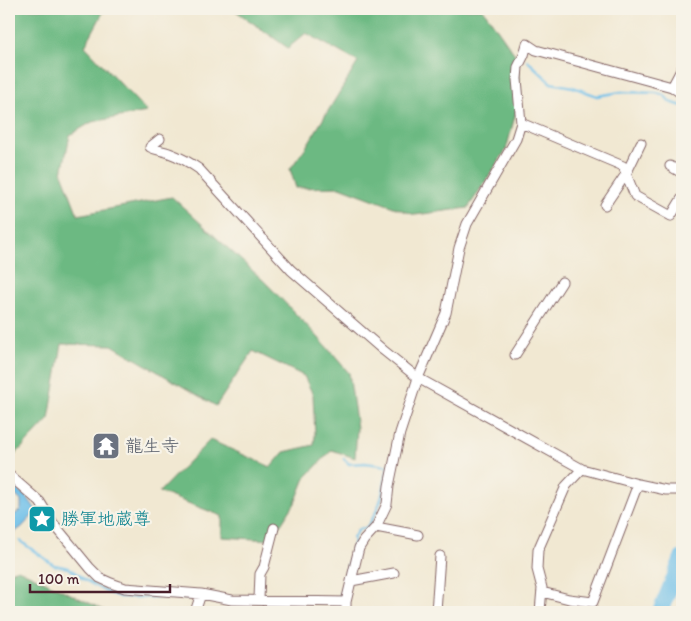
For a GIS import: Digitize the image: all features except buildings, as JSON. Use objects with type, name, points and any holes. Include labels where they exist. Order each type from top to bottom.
[{"type":"street","points":[[346,612],[345,602],[359,548],[376,527],[387,504],[400,433],[418,378],[446,313],[459,248],[467,224],[516,139],[521,123],[517,79],[518,67],[527,44],[536,50],[672,87],[682,94]]},
{"type":"street","points":[[672,87],[682,68]]},
{"type":"street","points":[[521,123],[623,166],[635,196],[671,216],[682,198]]},
{"type":"street","points":[[160,140],[150,146],[156,151],[167,152],[184,158],[199,169],[291,270],[418,378],[582,470],[666,490],[682,490]]},
{"type":"street","points":[[605,205],[626,174],[641,143]]},
{"type":"street","points":[[670,166],[682,173]]},
{"type":"street","points":[[515,355],[562,282]]},
{"type":"street","points":[[540,612],[542,592],[537,569],[538,550],[566,486],[582,470]]},
{"type":"street","points":[[9,475],[40,502],[72,548],[100,578],[125,588],[201,594],[232,600],[345,602]]},
{"type":"street","points":[[542,592],[569,599],[593,602],[638,484]]},
{"type":"street","points":[[376,527],[418,535]]},
{"type":"street","points":[[259,599],[260,574],[264,567],[274,528]]},
{"type":"street","points":[[436,612],[440,556]]},
{"type":"street","points":[[351,581],[394,573]]},
{"type":"street","points":[[195,612],[201,594]]},
{"type":"green space","points":[[9,9],[105,9],[85,46],[147,112],[92,122],[70,135],[62,173],[78,215],[172,197],[265,282],[318,337],[349,373],[357,428],[355,458],[332,450],[305,478],[295,503],[271,540],[222,537],[222,516],[159,492],[210,440],[271,467],[284,452],[314,445],[313,395],[304,376],[253,351],[216,406],[112,345],[62,344],[49,419],[9,461]]},
{"type":"green space","points":[[233,9],[483,9],[516,56],[521,93],[506,150],[468,208],[415,215],[340,187],[296,188],[290,169],[306,147],[358,62],[306,33],[288,48]]},
{"type":"green space","points":[[18,569],[108,612],[9,612],[9,572]]},
{"type":"water","points":[[9,484],[27,497],[37,511],[22,527],[12,534],[9,532],[9,523],[12,522],[13,517],[9,516],[9,511],[16,514],[21,509],[21,501],[9,488]]},
{"type":"waterway","points":[[527,60],[551,83],[573,87],[597,96],[621,92],[656,93],[664,95],[670,102],[682,106]]},
{"type":"waterway","points":[[339,600],[354,541],[353,538],[359,529],[366,528],[375,513],[381,499],[388,466],[365,463],[349,464],[344,459]]},
{"type":"waterway","points":[[20,541],[54,565],[69,568],[104,591],[120,597],[190,598]]},
{"type":"waterway","points":[[660,612],[682,558]]},
{"type":"waterway","points":[[205,600],[232,604]]},
{"type":"waterway","points":[[339,605],[339,612]]},
{"type":"place","name":"龍生寺","points":[[106,446]]},
{"type":"place","name":"勝軍地蔵尊","points":[[42,519]]}]
